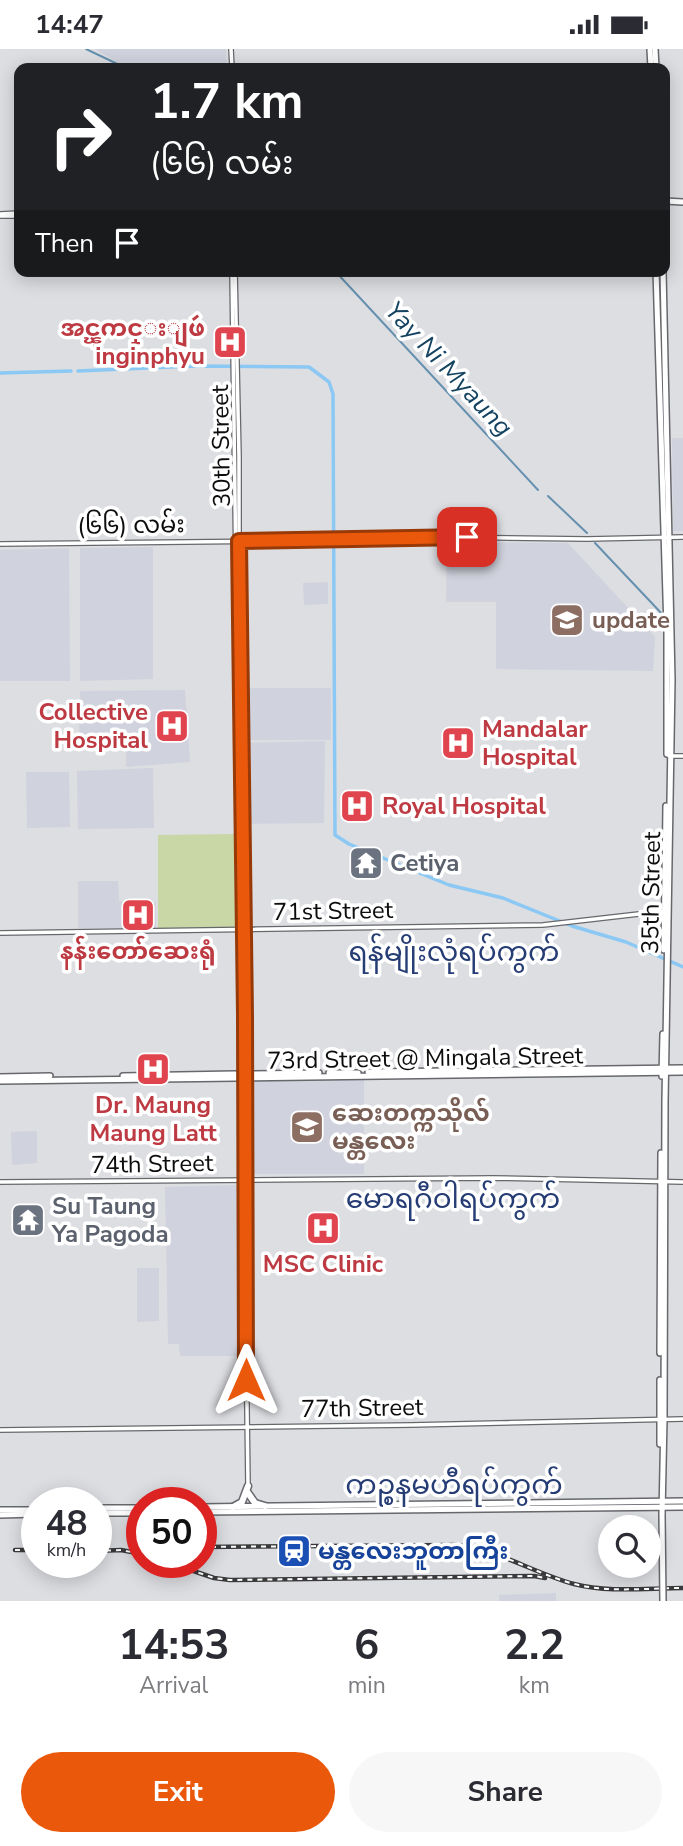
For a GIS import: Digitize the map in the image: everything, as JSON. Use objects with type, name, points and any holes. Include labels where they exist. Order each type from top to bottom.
[{"type":"highway","points":[[248,1490],[254,1502],[265,1506]]},
{"type":"highway","points":[[233,1507],[242,1502],[248,1490]]},
{"type":"main road","name":"35th Street","points":[[656,277],[667,537]]},
{"type":"main road","name":"35th Street","points":[[663,277],[669,756],[663,1182],[663,1601]]},
{"type":"main road","name":"35th Street","points":[[666,936],[669,756]]},
{"type":"main road","name":"73rd Street @ Mingala Street","points":[[0,1079],[683,1070]]},
{"type":"main road","points":[[662,1506],[683,1501]]},
{"type":"main road","points":[[217,1511],[549,1506]]},
{"type":"main road","points":[[217,1507],[683,1507]]},
{"type":"main road","points":[[0,1512],[21,1512]]},
{"type":"street","name":"30th Street","points":[[234,277],[248,1509]]},
{"type":"street","name":"(၆၆) လမ်း","points":[[0,544],[443,537],[683,537]]},
{"type":"street","points":[[669,756],[683,756]]},
{"type":"street","name":"71st Street","points":[[1,933],[549,924],[665,911]]},
{"type":"street","name":"74th Street","points":[[0,1182],[493,1178],[683,1182]]},
{"type":"street","name":"77th Street","points":[[0,1430],[683,1419]]},
{"type":"shaded area","points":[[95,49],[226,49],[227,63],[119,63]]},
{"type":"shaded area","points":[[672,438],[683,438],[683,531],[673,531]]},
{"type":"shaded area","name":"update","points":[[447,542],[568,543],[655,637],[653,671],[496,669],[496,602],[446,602]]},
{"type":"shaded area","points":[[153,547],[153,679],[80,681],[80,548]]},
{"type":"shaded area","points":[[69,548],[70,681],[0,681],[0,550]]},
{"type":"shaded area","points":[[328,582],[328,604],[304,605],[303,583]]},
{"type":"shaded area","points":[[242,688],[331,688],[331,740],[243,740]]},
{"type":"shaded area","points":[[185,690],[190,762],[126,767],[126,736],[79,736],[80,691]]},
{"type":"shaded area","points":[[325,741],[324,823],[241,824],[239,743]]},
{"type":"shaded area","points":[[153,768],[154,828],[78,829],[77,771]]},
{"type":"shaded area","points":[[26,772],[69,772],[70,827],[27,828]]},
{"type":"shaded area","name":"Royal Hospital","points":[[372,798],[372,814],[341,814],[341,799]]},
{"type":"shaded area","points":[[78,881],[118,881],[119,901],[156,902],[156,928],[78,928]]},
{"type":"shaded area","name":"ဆေးတက္ကသိုလ် မန္တလေး","points":[[249,1080],[364,1080],[364,1174],[250,1174]]},
{"type":"shaded area","points":[[37,1131],[37,1163],[12,1165],[11,1132]]},
{"type":"shaded area","points":[[237,1185],[242,1356],[180,1356],[179,1344],[168,1344],[165,1187]]},
{"type":"shaded area","points":[[137,1268],[159,1268],[159,1321],[137,1322]]},
{"type":"shaded area","points":[[556,1593],[556,1601],[499,1601],[499,1595]]},
{"type":"green space","points":[[236,834],[237,927],[158,928],[158,835]]},
{"type":"waterway","name":"Yay Ni Myaung","points":[[86,49],[115,63]]},
{"type":"waterway","name":"Yay Ni Myaung","points":[[341,277],[538,490]]},
{"type":"waterway","points":[[78,371],[193,366],[309,367],[329,382],[333,394],[335,835],[349,844],[449,885],[503,898],[572,926],[626,942],[683,967]]},
{"type":"waterway","points":[[0,373],[71,371]]},
{"type":"waterway","name":"Yay Ni Myaung","points":[[548,496],[587,533]]},
{"type":"waterway","name":"Yay Ni Myaung","points":[[595,543],[664,616]]},
{"type":"railway","points":[[217,1547],[455,1545],[486,1551],[587,1587],[683,1588]]},
{"type":"railway","points":[[15,1550],[21,1550]]},
{"type":"railway","points":[[112,1550],[126,1551]]},
{"type":"railway","points":[[214,1578],[545,1578]]},
{"type":"place","name":"အင္ၾကင္းျဖဴ inginphyu","points":[[230,342]]},
{"type":"place","name":"update","points":[[567,620]]},
{"type":"place","name":"Collective Hospital","points":[[172,726]]},
{"type":"place","name":"Mandalar Hospital","points":[[458,743]]},
{"type":"place","name":"Royal Hospital","points":[[357,806]]},
{"type":"place","name":"Cetiya","points":[[366,863]]},
{"type":"place","name":"နန်းတော်ဆေးရုံ","points":[[138,915]]},
{"type":"place","name":"Dr. Maung Maung Latt","points":[[153,1069]]},
{"type":"place","name":"ဆေးတက္ကသိုလ် မန္တလေး","points":[[307,1127]]},
{"type":"place","name":"Su Taung Ya Pagoda","points":[[28,1220]]},
{"type":"place","name":"MSC Clinic","points":[[323,1228]]},
{"type":"place","name":"မန္တလေးဘူတာကြီး","points":[[294,1551]]},
{"type":"district","name":"ရန်မျိုးလုံရပ်ကွက်","points":[[454,952]]},
{"type":"district","name":"မောရဂီဝါရပ်ကွက်","points":[[453,1199]]},
{"type":"district","name":"ကဉ္စနမဟီရပ်ကွက်","points":[[454,1485]]},
{"type":"route","points":[[246,1380],[246,1080],[239,541],[467,537]]}]
